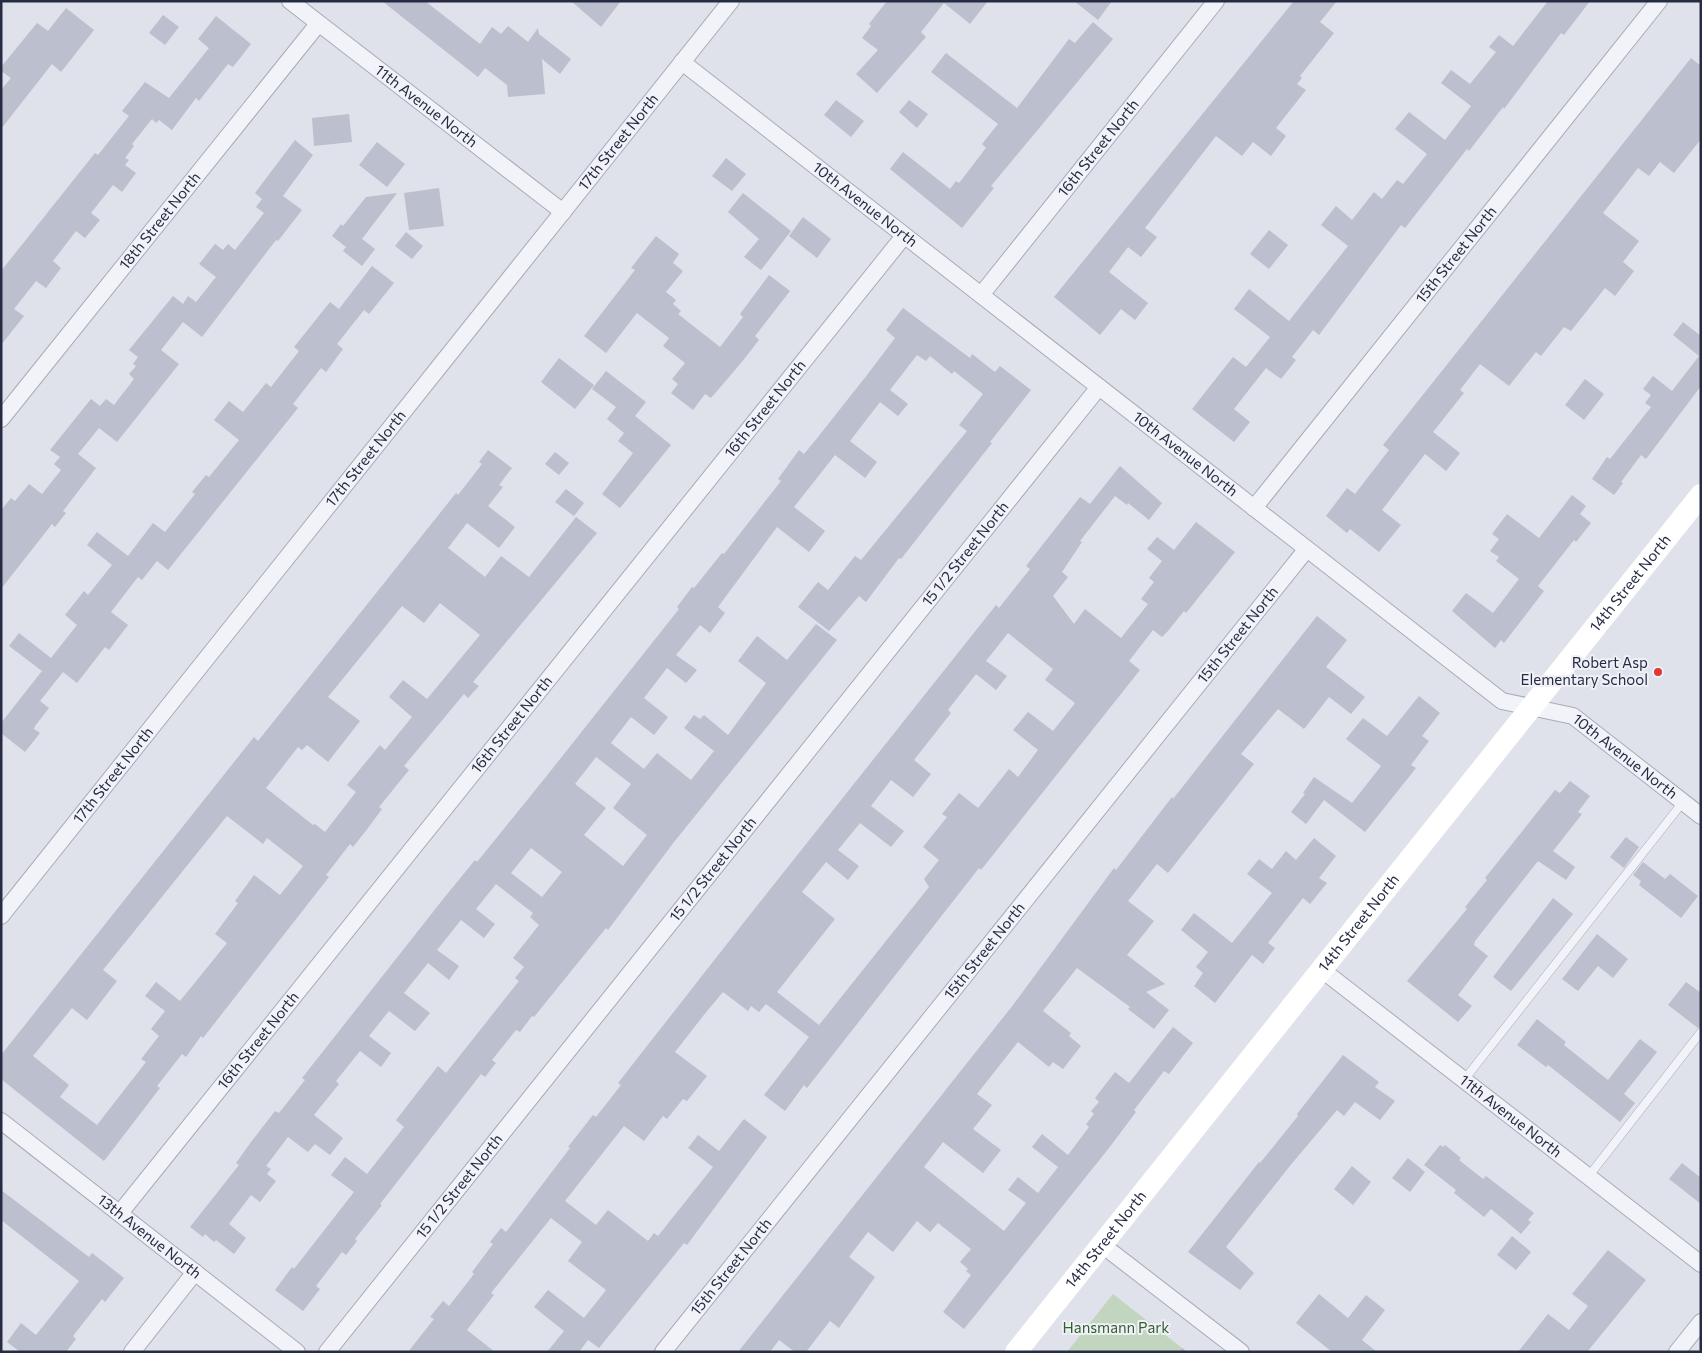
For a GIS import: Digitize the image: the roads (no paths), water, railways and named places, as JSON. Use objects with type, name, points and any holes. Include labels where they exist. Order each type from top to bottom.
[{"type":"street","name":"11th Avenue North","points":[[290,1],[563,212]]},
{"type":"street","name":"17th Street North","points":[[1,916],[731,1]]},
{"type":"street","name":"16th Street North","points":[[981,295],[1216,1]]},
{"type":"street","name":"15th Street North","points":[[1254,508],[1659,1]]},
{"type":"street","name":"18th Street North","points":[[1,420],[318,24]]},
{"type":"street","name":"10th Avenue North","points":[[682,62],[1502,701],[1572,716],[1701,816]]},
{"type":"street","name":"16th Street North","points":[[120,1213],[904,236]]},
{"type":"street","name":"15 1/2 Street North","points":[[327,1352],[1099,387]]},
{"type":"street","name":"14th Street North","points":[[1016,1352],[1701,495]]},
{"type":"street","name":"15th Street North","points":[[663,1352],[1306,550]]},
{"type":"street","name":"11th Avenue North","points":[[1321,969],[1701,1264]]},
{"type":"street","name":"13th Avenue North","points":[[1,1121],[298,1352]]},
{"type":"street","points":[[1101,1244],[1242,1352]]},
{"type":"street","points":[[132,1352],[195,1272]]},
{"type":"street","points":[[1677,1352],[1701,1322]]},
{"type":"lane","points":[[1464,1080],[1683,802]]},
{"type":"lane","points":[[1588,1177],[1701,1032]]},
{"type":"place","name":"Robert Asp Elementary School","points":[[1658,672]]},
{"type":"park label","name":"Hansmann Park","points":[[1116,1328]]}]
